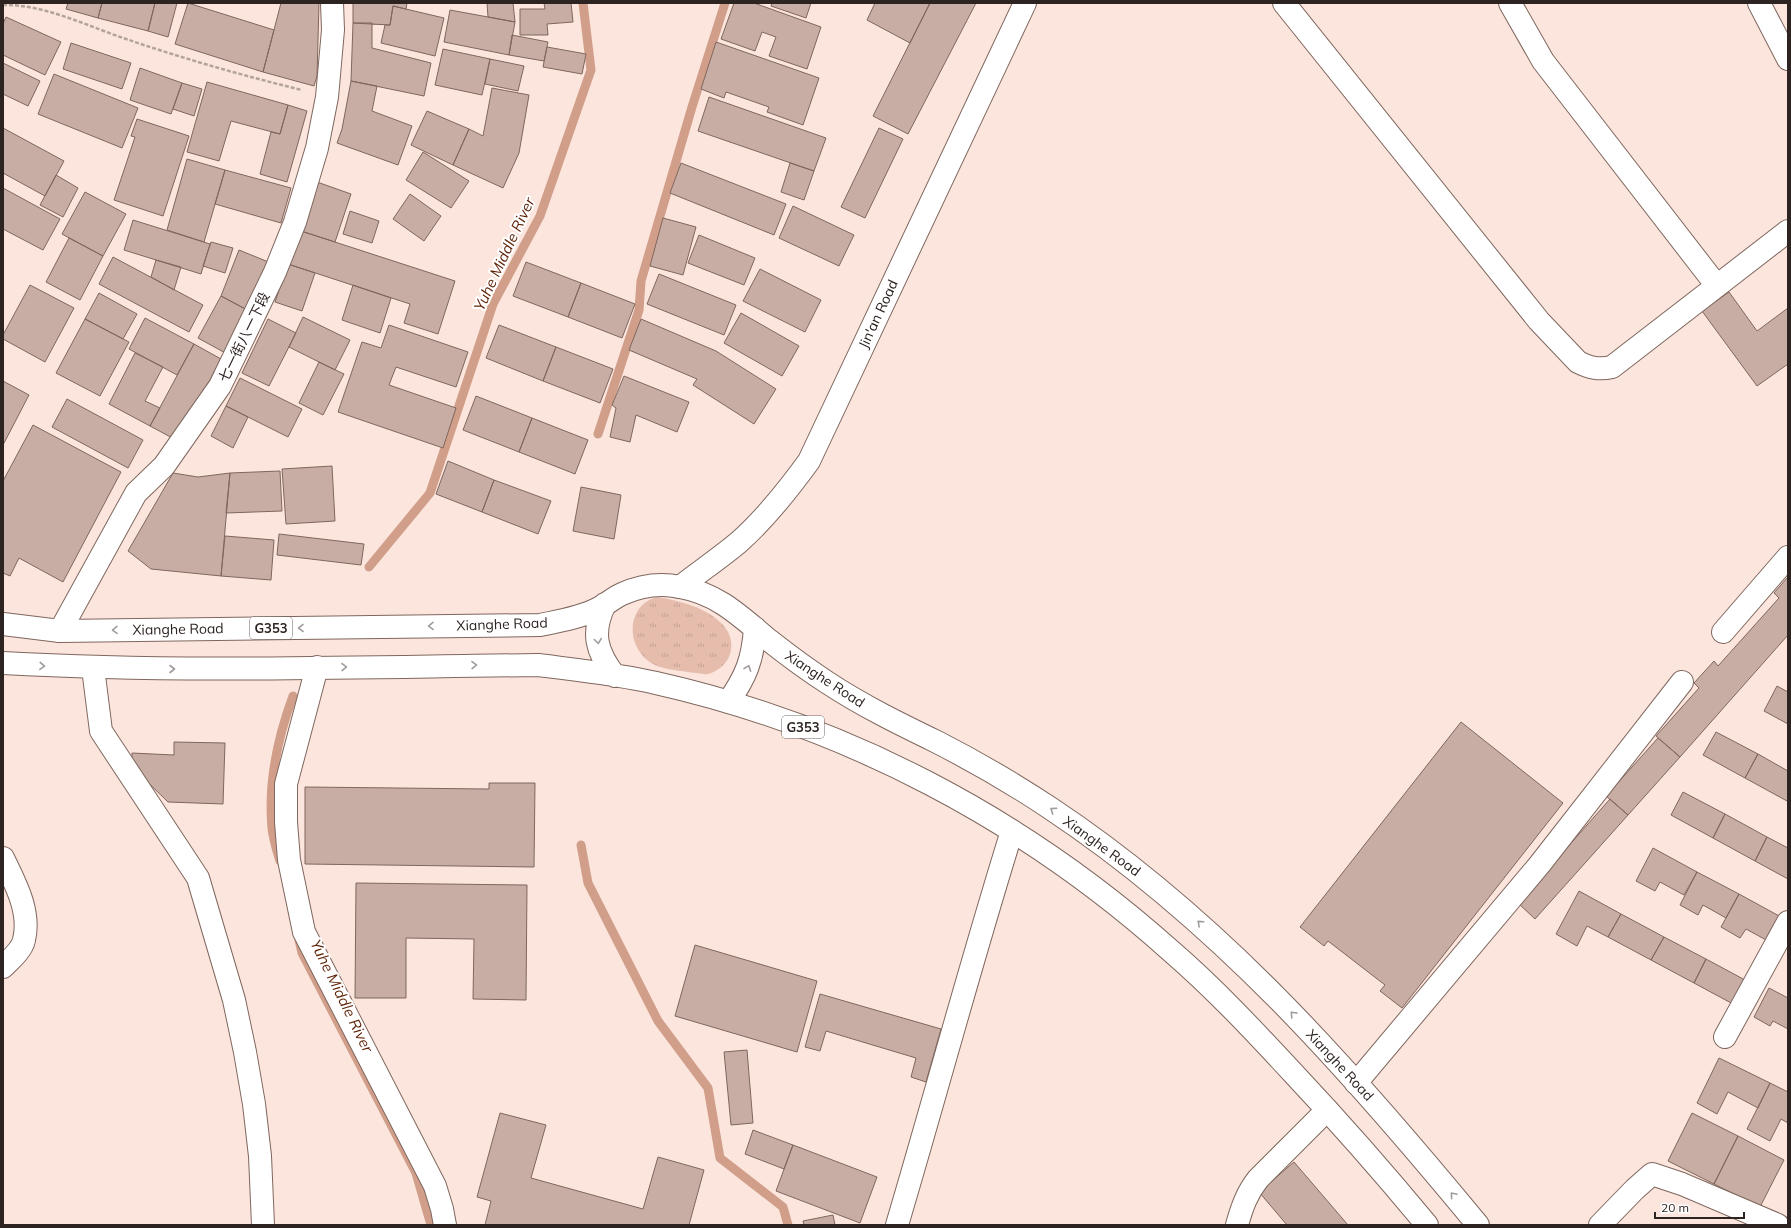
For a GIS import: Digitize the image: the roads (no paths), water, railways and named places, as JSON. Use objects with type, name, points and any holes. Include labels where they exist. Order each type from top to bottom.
[{"type":"main road","name":"七一街八一下段","points":[[60,631],[136,493],[164,466],[220,386],[275,272],[295,222],[317,148],[327,97],[332,30],[332,3]]},
{"type":"main road","name":"Jin'an Road","points":[[680,587],[739,542],[776,504],[809,461],[1025,3]]},
{"type":"main road","points":[[1284,3],[1538,322],[1578,362],[1594,369],[1612,367],[1788,231]]},
{"type":"main road","points":[[1510,3],[1543,61],[1717,286]]},
{"type":"main road","points":[[1759,3],[1788,59]]},
{"type":"main road","points":[[1723,632],[1788,557]]},
{"type":"main road","name":"Xianghe Road","points":[[3,624],[60,631],[540,625],[576,617],[598,609],[624,593],[659,584],[701,592],[717,599],[731,608],[804,667],[830,684],[887,718],[940,743],[996,774],[1050,807],[1108,848],[1174,900],[1242,961],[1400,1130],[1478,1225]]},
{"type":"main road","points":[[605,604],[600,614],[597,638],[600,652],[606,665],[615,676]]},
{"type":"main road","points":[[728,702],[741,685],[749,666],[754,647],[755,628]]},
{"type":"main road","name":"G353","points":[[3,664],[94,668],[169,669],[538,665],[654,683],[766,713],[818,732],[871,754],[976,808],[1078,876],[1126,912],[1171,950],[1214,990],[1255,1032],[1370,1157],[1427,1225]]},
{"type":"main road","points":[[317,667],[286,784],[286,822],[289,860],[295,896],[304,932],[435,1186],[445,1225]]},
{"type":"main road","points":[[94,668],[101,731],[198,878],[234,1000],[245,1052],[254,1104],[260,1156],[263,1225]]},
{"type":"main road","points":[[1356,1083],[1540,864],[1682,682]]},
{"type":"main road","points":[[897,1225],[945,1063],[976,948],[1012,831]]},
{"type":"main road","points":[[3,858],[19,892],[26,918],[24,942],[13,958],[3,967]]},
{"type":"main road","points":[[1725,1037],[1788,922]]},
{"type":"main road","points":[[1237,1225],[1243,1203],[1254,1184],[1327,1110]]},
{"type":"main road","points":[[1600,1225],[1652,1174],[1682,1184],[1778,1225]]},
{"type":"waterway","name":"Yuhe Middle River","points":[[369,567],[430,493],[493,304],[540,216],[591,70],[583,3]]},
{"type":"waterway","points":[[598,434],[639,310],[641,281],[692,107],[725,3]]},
{"type":"waterway","name":"Yuhe Middle River","points":[[280,861],[273,832],[271,794],[278,745],[293,696]]},
{"type":"waterway","points":[[581,845],[588,883],[658,1021],[708,1088],[720,1158],[783,1207],[788,1225]]},
{"type":"waterway","name":"Yuhe Middle River","points":[[299,940],[302,953],[416,1173],[431,1225]]}]
